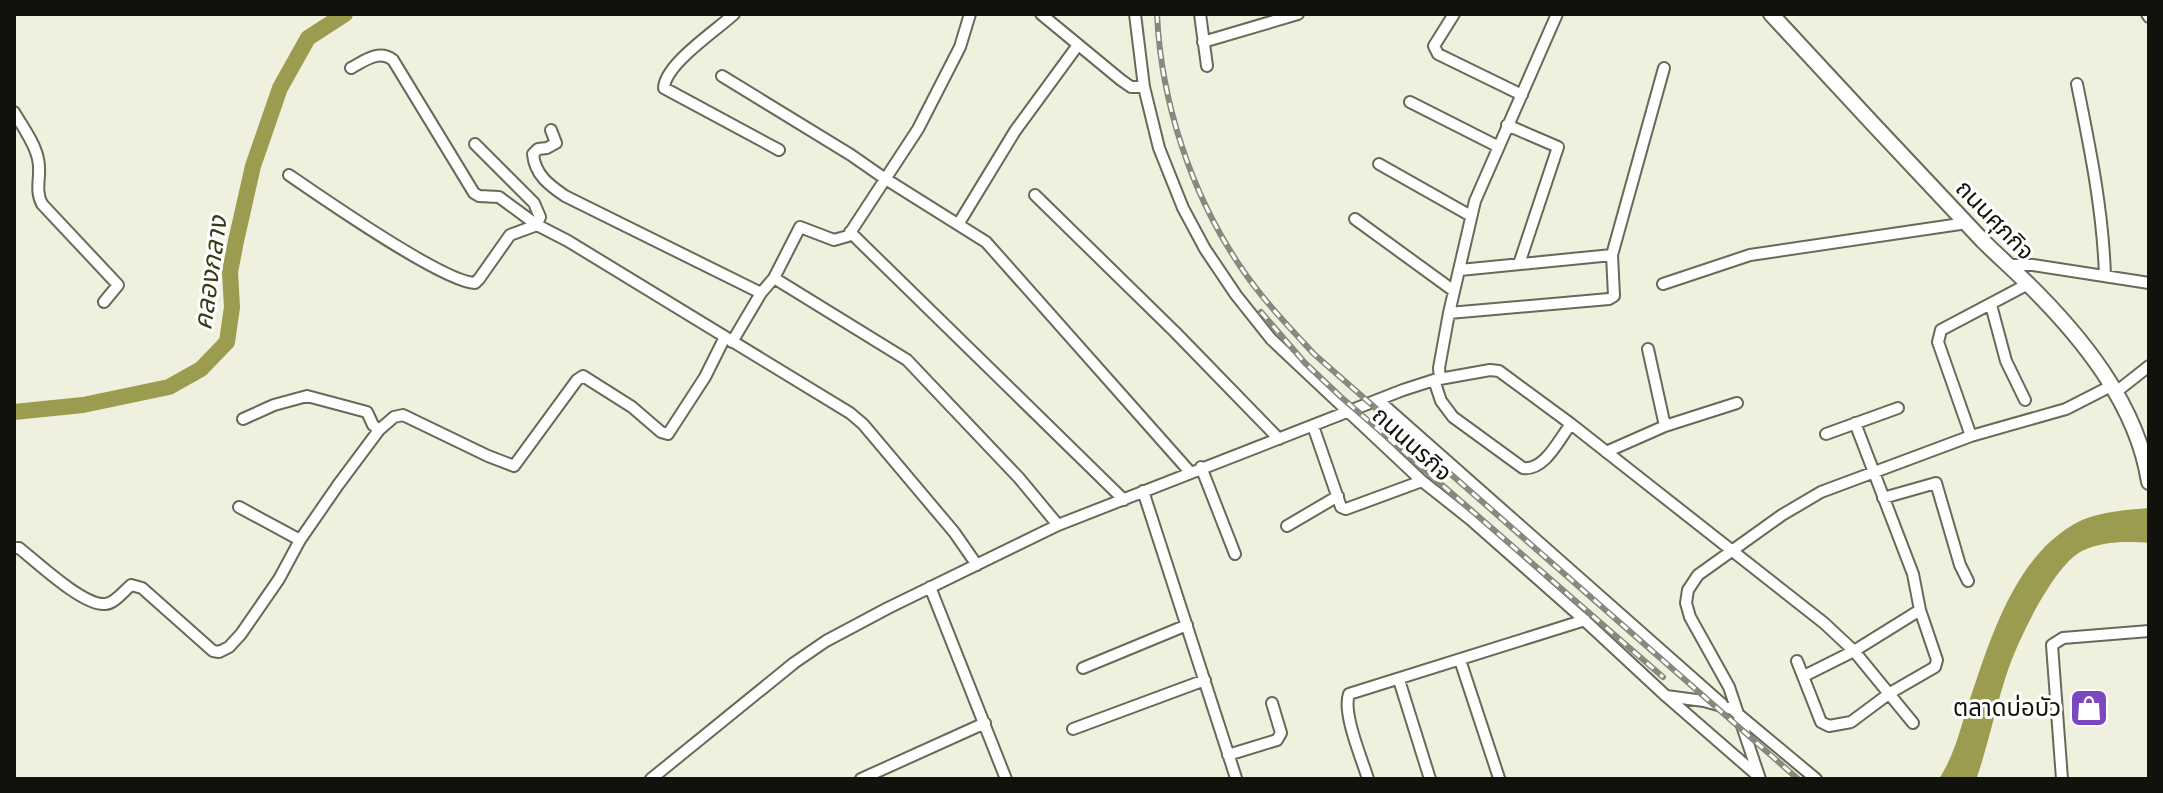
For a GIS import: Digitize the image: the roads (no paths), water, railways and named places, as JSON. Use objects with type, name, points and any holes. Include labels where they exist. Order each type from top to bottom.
[{"type":"main road","name":"ถนนศุภกิจ","points":[[1771,14],[2028,284],[2089,355],[2114,389],[2148,472]]},
{"type":"street","points":[[734,14],[683,59],[665,80],[664,88],[779,150]]},
{"type":"street","points":[[14,548],[19,548],[79,594],[96,603],[106,605],[112,602],[131,585],[142,588],[213,651],[219,652],[229,647],[241,634],[279,579],[300,540],[379,430],[394,417],[403,415],[514,466],[583,376],[668,434],[728,339],[774,278],[800,227],[834,240],[844,239],[850,232],[918,129],[960,47],[970,14]]},
{"type":"street","points":[[1041,14],[1131,87],[1144,87]]},
{"type":"street","name":"ถนนนรกิจ","points":[[1135,14],[1144,87],[1159,148],[1183,208],[1205,249],[1260,327],[1422,481],[1585,620],[1760,778]]},
{"type":"street","points":[[1200,14],[1207,66]]},
{"type":"street","points":[[1203,42],[1280,16],[1298,14]]},
{"type":"street","points":[[1454,14],[1434,46],[1438,54],[1522,95]]},
{"type":"street","points":[[1557,14],[1497,146],[1471,216],[1437,379],[1441,401],[1453,417],[1523,468],[1535,467],[1543,460],[1571,424]]},
{"type":"street","points":[[959,223],[1015,131],[1078,45]]},
{"type":"street","points":[[351,68],[380,54],[393,60],[474,193],[499,197],[537,225],[645,285],[863,424],[954,532],[977,565]]},
{"type":"street","points":[[1449,313],[1609,299],[1614,296],[1612,255],[1664,68]]},
{"type":"street","points":[[722,76],[986,242],[1195,470],[1235,554]]},
{"type":"street","points":[[2077,84],[2098,204],[2105,276]]},
{"type":"street","points":[[1410,102],[1497,146]]},
{"type":"street","points":[[14,112],[37,152],[37,191],[42,204],[118,285],[104,302]]},
{"type":"street","points":[[1507,125],[1558,147],[1519,264]]},
{"type":"street","points":[[551,130],[556,143],[535,150],[533,154],[535,167],[549,185],[565,196],[761,293]]},
{"type":"street","points":[[289,175],[384,237],[462,282],[475,283],[510,235],[537,225],[540,217],[534,203],[475,144]]},
{"type":"street","points":[[1379,164],[1471,216]]},
{"type":"street","points":[[1035,195],[1279,439]]},
{"type":"street","points":[[1355,219],[1454,291]]},
{"type":"street","points":[[1663,284],[1750,255],[1967,223]]},
{"type":"street","points":[[850,232],[1124,500]]},
{"type":"street","points":[[1460,270],[1612,255]]},
{"type":"street","points":[[2008,265],[2033,265],[2149,283]]},
{"type":"street","points":[[774,278],[907,360],[1019,478],[1058,525]]},
{"type":"street","points":[[1971,436],[1938,335],[1941,330],[2028,284]]},
{"type":"street","points":[[1991,305],[2006,361],[2025,400]]},
{"type":"street","points":[[1648,349],[1665,426]]},
{"type":"street","points":[[1760,778],[1729,687],[1690,617],[1686,603],[1688,590],[1698,575],[1782,515],[1821,492],[1971,436],[2048,416],[2114,389],[2149,366]]},
{"type":"street","points":[[651,779],[794,663],[826,641],[930,587],[1058,525],[1195,470],[1437,379],[1490,370],[1499,371],[1571,424],[1824,623],[1854,651],[1913,723]]},
{"type":"street","points":[[243,419],[274,405],[307,396],[367,412],[379,430]]},
{"type":"street","points":[[1378,400],[1723,705],[1738,713],[1816,779]]},
{"type":"street","points":[[1606,452],[1665,426],[1737,403]]},
{"type":"street","points":[[1826,434],[1898,408]]},
{"type":"street","points":[[1797,661],[1821,722],[1829,726],[1851,722],[1890,693],[1935,667],[1937,660],[1920,610],[1913,574],[1855,423]]},
{"type":"street","points":[[1313,426],[1341,507],[1346,509],[1422,481]]},
{"type":"street","points":[[1883,498],[1936,483],[1960,565],[1968,581]]},
{"type":"street","points":[[1143,491],[1236,778]]},
{"type":"street","points":[[1287,526],[1338,496]]},
{"type":"street","points":[[239,507],[300,540]]},
{"type":"street","points":[[930,587],[1006,779]]},
{"type":"street","points":[[1804,676],[1854,651],[1920,610]]},
{"type":"street","points":[[1368,779],[1348,711],[1349,694],[1585,620]]},
{"type":"street","points":[[1083,668],[1187,625]]},
{"type":"street","points":[[2062,779],[2052,645],[2063,638],[2149,631]]},
{"type":"street","points":[[1460,660],[1499,778]]},
{"type":"street","points":[[1073,729],[1205,680]]},
{"type":"street","points":[[1399,680],[1430,779]]},
{"type":"street","points":[[1666,696],[1723,705]]},
{"type":"street","points":[[1228,755],[1277,740],[1281,733],[1272,703]]},
{"type":"street","points":[[861,779],[985,723]]},
{"type":"waterway","name":"คลองกลาง","points":[[14,412],[83,405],[169,387],[201,369],[227,342],[232,307],[230,272],[236,241],[253,166],[280,88],[308,38],[345,14]]},
{"type":"railway","points":[[1157,14],[1172,115],[1194,180],[1224,241],[1267,302],[1314,354],[1798,779]]},
{"type":"railway","points":[[1261,312],[1305,363],[1341,397],[1663,677]]},
{"type":"place","name":"ตลาดบ่อบัว","points":[[2089,708]]}]
